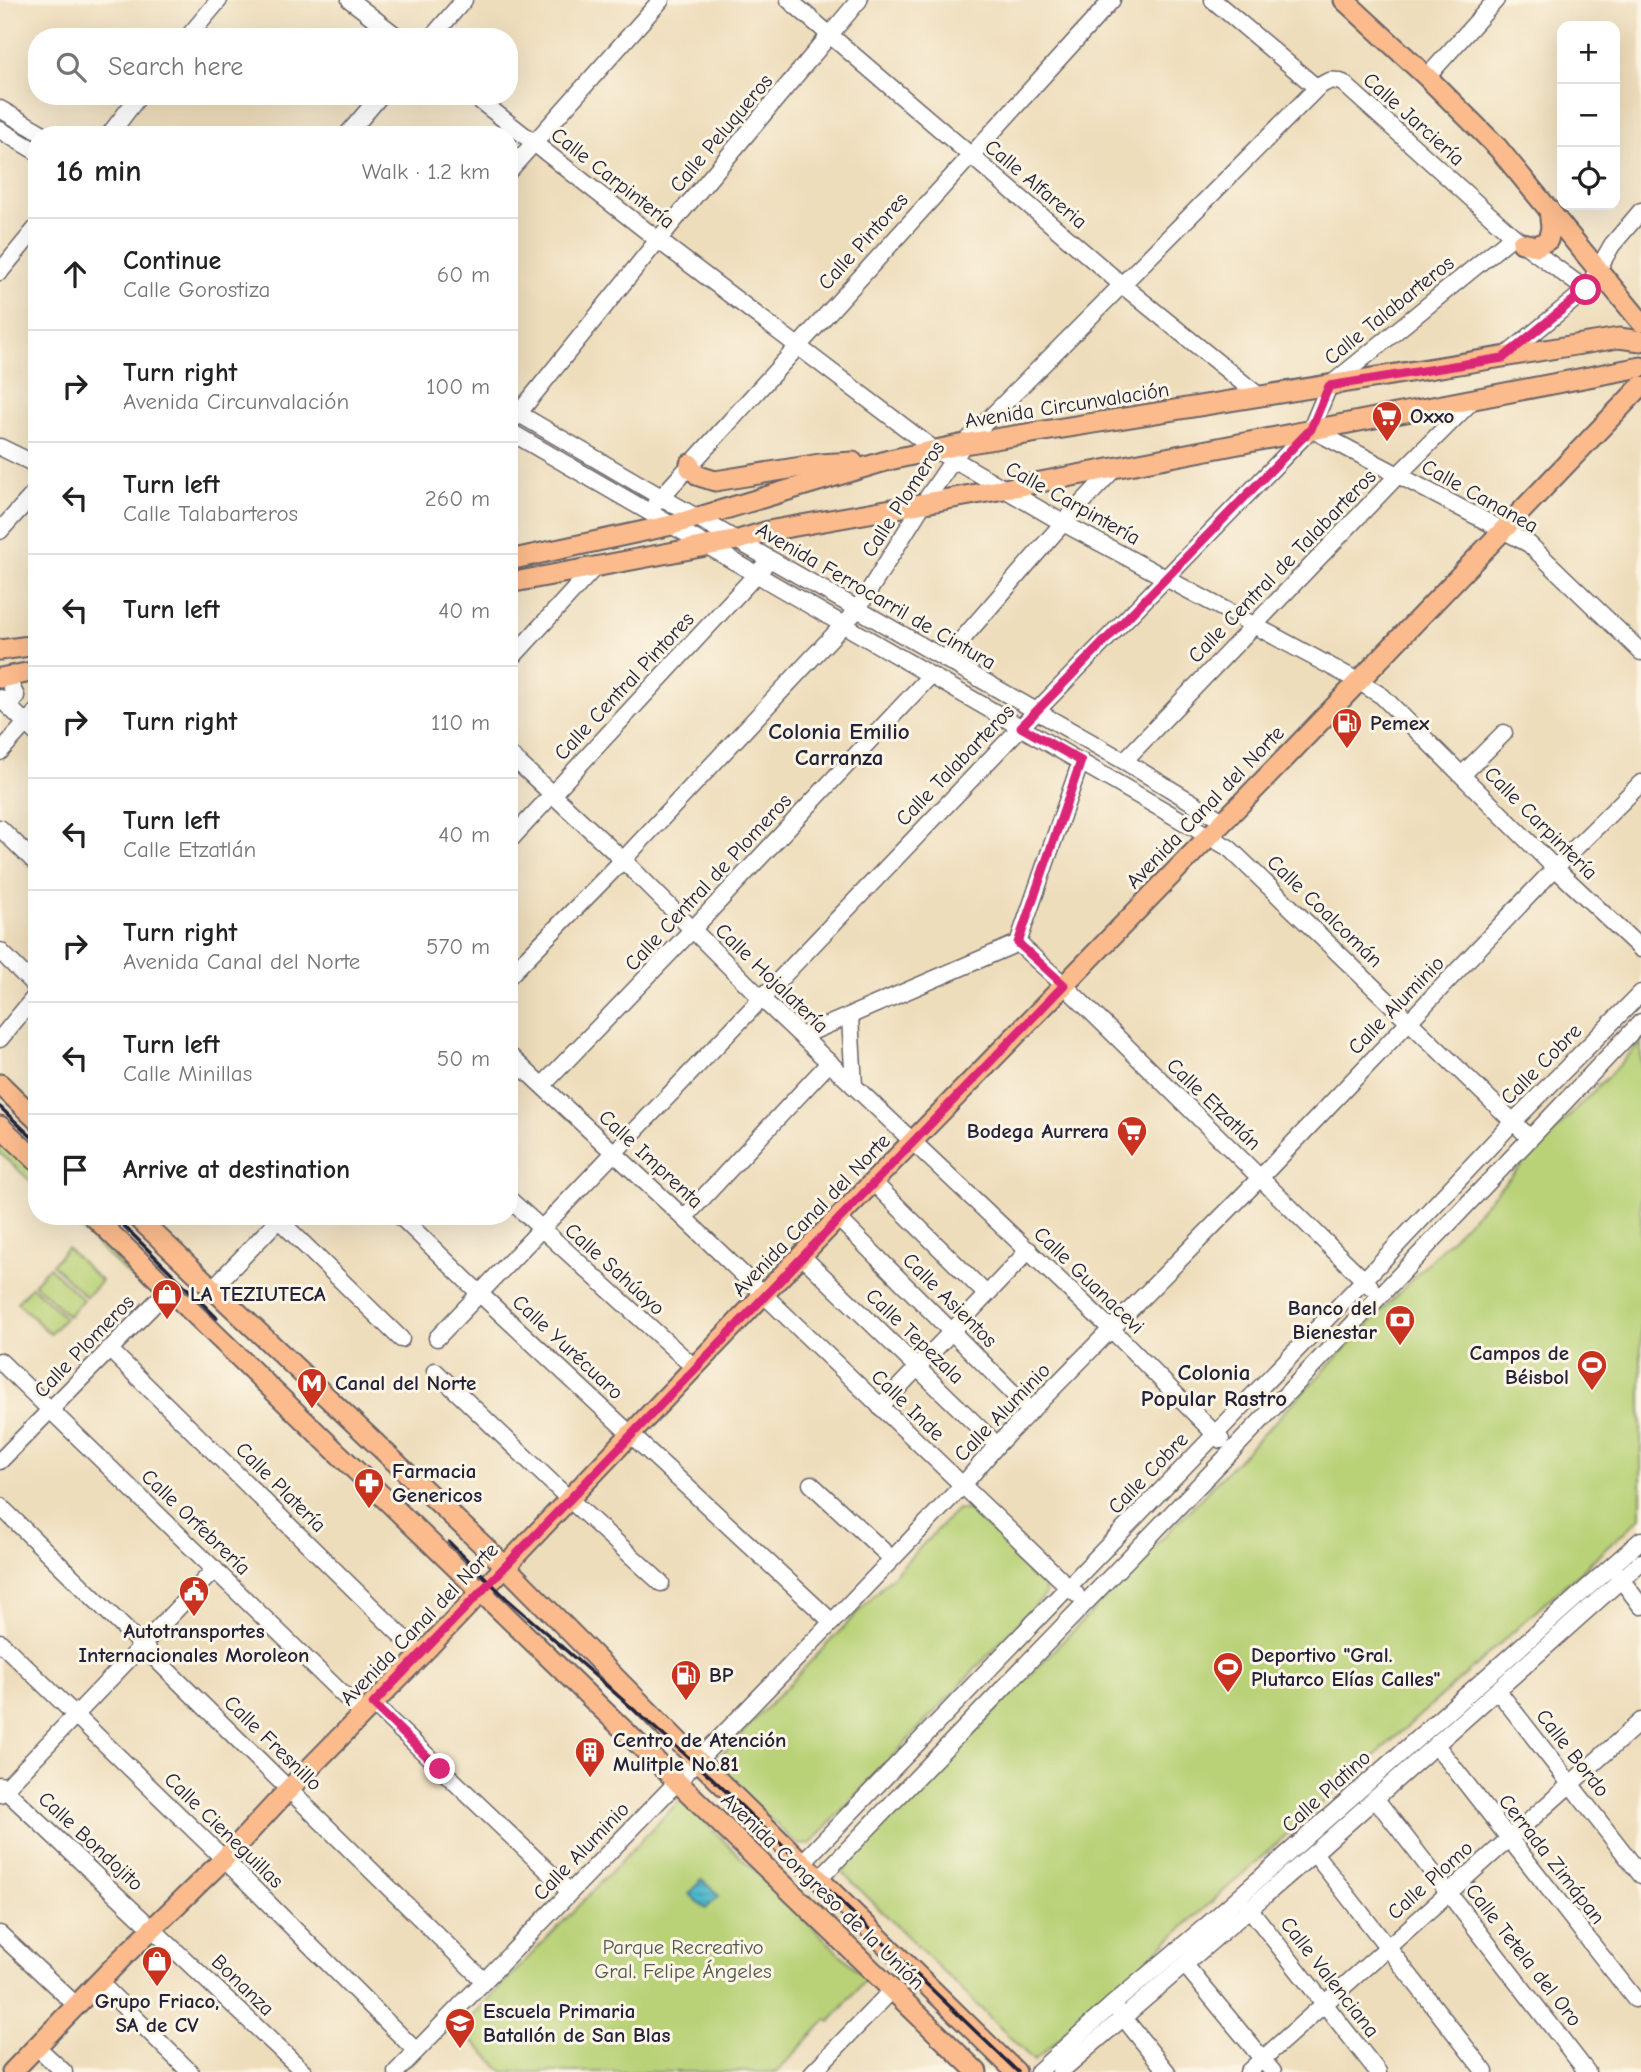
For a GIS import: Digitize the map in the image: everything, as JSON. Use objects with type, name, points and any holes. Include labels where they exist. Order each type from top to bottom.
[{"type":"main road","points":[[1344,0],[1427,76],[1498,148],[1641,322]]},
{"type":"main road","points":[[1518,239],[1537,246],[1548,240],[1551,231],[1549,209]]},
{"type":"main road","name":"Avenida Circunvalación","points":[[518,557],[672,525],[889,460],[936,451],[960,452],[1259,396],[1619,338],[1641,341]]},
{"type":"main road","points":[[518,581],[738,540],[768,531],[1004,489],[1641,367]]},
{"type":"main road","name":"Avenida Canal del Norte","points":[[12,2072],[224,1859],[289,1788],[482,1592],[764,1295],[1641,386]]},
{"type":"main road","points":[[690,464],[690,468],[699,476],[715,481],[820,464],[889,460]]},
{"type":"main road","points":[[768,531],[763,523],[763,512],[773,495]]},
{"type":"main road","points":[[0,650],[28,646]]},
{"type":"main road","points":[[3,677],[28,673]]},
{"type":"main road","points":[[0,1084],[28,1111]]},
{"type":"main road","points":[[0,1126],[28,1152]]},
{"type":"main road","name":"Avenida Congreso de la Unión","points":[[102,1225],[977,2072]]},
{"type":"main road","name":"Avenida Congreso de la Unión","points":[[145,1225],[506,1567],[697,1760],[1016,2072]]},
{"type":"street","points":[[196,28],[219,0]]},
{"type":"street","points":[[350,0],[386,28]]},
{"type":"street","points":[[440,28],[464,0]]},
{"type":"street","points":[[518,161],[661,0]]},
{"type":"street","name":"Calle Alfareria","points":[[789,0],[969,156],[1259,396]]},
{"type":"street","name":"Calle Peluqueros","points":[[518,408],[859,0]]},
{"type":"street","name":"Calle Pintores","points":[[647,512],[1112,0]]},
{"type":"street","points":[[1213,0],[1317,88]]},
{"type":"street","points":[[1427,76],[1496,0]]},
{"type":"street","name":"Calle Jarciería","points":[[1317,88],[1332,80],[1343,83],[1518,239],[1586,290]]},
{"type":"street","name":"Calle Plomeros","points":[[518,967],[623,860],[857,610],[923,504],[960,452],[1121,284],[1317,88]]},
{"type":"street","points":[[116,126],[132,105]]},
{"type":"street","points":[[355,126],[372,105]]},
{"type":"street","name":"Calle Carpintería","points":[[485,105],[512,126]]},
{"type":"street","points":[[0,109],[29,126]]},
{"type":"street","points":[[0,130],[28,147]]},
{"type":"street","name":"Calle Carpintería","points":[[518,130],[936,451]]},
{"type":"street","points":[[1503,358],[1586,290],[1612,246],[1641,211]]},
{"type":"street","points":[[0,272],[28,238]]},
{"type":"street","name":"Calle Talabarteros","points":[[437,1338],[1164,577],[1311,429],[1329,386],[1518,239]]},
{"type":"street","name":"Calle Central de Talabarteros","points":[[1124,761],[1472,401]]},
{"type":"street","name":"Avenida Ferrocarril de Cintura","points":[[518,418],[738,540],[1124,761],[1223,821]]},
{"type":"street","name":"Calle Cananea","points":[[1311,429],[1529,544],[1641,652]]},
{"type":"street","name":"Avenida Ferrocarril de Cintura","points":[[518,436],[1209,835]]},
{"type":"street","points":[[0,447],[28,461]]},
{"type":"street","name":"Calle Carpintería","points":[[960,452],[1004,489],[1382,696],[1555,868],[1641,949]]},
{"type":"street","points":[[945,659],[1063,523],[1116,467]]},
{"type":"street","points":[[0,531],[28,500]]},
{"type":"street","name":"Calle Central Pintores","points":[[518,831],[771,560]]},
{"type":"street","points":[[518,651],[595,567]]},
{"type":"street","name":"Calle Central de Plomeros","points":[[543,1085],[930,676]]},
{"type":"street","points":[[3,677],[16,696],[5,703],[28,719]]},
{"type":"street","points":[[0,752],[28,727]]},
{"type":"street","points":[[1463,774],[1504,733]]},
{"type":"street","points":[[802,1036],[1018,943],[1081,761]]},
{"type":"street","name":"Calle Hojalatería","points":[[518,763],[623,860],[761,998],[914,1142]]},
{"type":"street","name":"Calle Aluminio","points":[[396,2072],[832,1622],[962,1486],[997,1445],[1260,1178],[1555,868],[1641,783]]},
{"type":"street","points":[[0,828],[28,854]]},
{"type":"street","name":"Calle Coalcomán","points":[[1209,835],[1229,848],[1530,1138]]},
{"type":"street","name":"Calle Etzatlán","points":[[1018,943],[1380,1294]]},
{"type":"street","points":[[0,951],[28,979]]},
{"type":"street","name":"Calle Cobre","points":[[802,1863],[1512,1123],[1641,993]]},
{"type":"street","points":[[0,1038],[28,1005]]},
{"type":"street","name":"Calle Hojalatería","points":[[850,1017],[854,1086]]},
{"type":"street","name":"Calle Cobre","points":[[818,1879],[1232,1451],[1641,1022]]},
{"type":"street","points":[[684,1218],[830,1062]]},
{"type":"street","name":"Calle Imprenta","points":[[518,1063],[764,1295]]},
{"type":"street","name":"Calle Guanacevi","points":[[914,1142],[1112,1330],[1232,1451]]},
{"type":"street","points":[[874,1183],[986,1294]]},
{"type":"street","name":"Calle Sahúayo","points":[[518,1208],[695,1368]]},
{"type":"street","name":"Calle Asientos","points":[[839,1219],[1031,1410]]},
{"type":"street","points":[[211,1290],[272,1225]]},
{"type":"street","points":[[287,1225],[401,1339]]},
{"type":"street","name":"Calle Yurécuaro","points":[[409,1225],[832,1622]]},
{"type":"street","points":[[880,1407],[1029,1250]]},
{"type":"street","name":"Calle Tepezala","points":[[803,1257],[997,1445]]},
{"type":"street","name":"Calle Plomeros","points":[[0,1461],[168,1290]]},
{"type":"street","name":"Calle Inde","points":[[764,1295],[1085,1603]]},
{"type":"street","name":"Calle Platería","points":[[109,1349],[421,1655]]},
{"type":"street","name":"Calle Orfebrería","points":[[0,1361],[215,1569],[570,1892]]},
{"type":"street","points":[[435,1371],[661,1583]]},
{"type":"street","points":[[811,1484],[891,1558]]},
{"type":"street","name":"Calle Fresnillo","points":[[0,1506],[484,1982]]},
{"type":"street","name":"Calle Platino","points":[[1038,2072],[1118,2010],[1185,1965],[1498,1691],[1616,1573],[1641,1540]]},
{"type":"street","name":"Calle Platino","points":[[1060,2072],[1118,2010],[1215,1918],[1616,1573],[1641,1562]]},
{"type":"street","points":[[1,1789],[215,1569]]},
{"type":"street","points":[[1616,1573],[1641,1606]]},
{"type":"street","name":"Calle Cieneguillas","points":[[0,1642],[416,2050]]},
{"type":"street","name":"Calle Bordo","points":[[1498,1691],[1641,1874]]},
{"type":"street","points":[[1636,1726],[1641,1743]]},
{"type":"street","name":"Calle Plomo","points":[[1248,2072],[1268,2066],[1325,2004],[1636,1726]]},
{"type":"street","name":"Cerrada Zimápan","points":[[1436,1745],[1635,1999]]},
{"type":"street","name":"Calle Bondojito","points":[[1,1789],[153,1928]]},
{"type":"street","name":"Calle Tetela del Oro","points":[[1375,1798],[1587,2072]]},
{"type":"street","points":[[1314,1853],[1485,2072]]},
{"type":"street","name":"Calle Valenciana","points":[[1249,1908],[1378,2072]]},
{"type":"street","name":"Bonanza","points":[[153,1928],[304,2072]]},
{"type":"street","points":[[0,1934],[77,2006]]},
{"type":"street","points":[[1185,1965],[1268,2066]]},
{"type":"street","points":[[100,1983],[190,2072]]},
{"type":"street","points":[[823,2069],[893,1989]]},
{"type":"street","points":[[1118,2010],[1167,2072]]},
{"type":"street","points":[[37,2047],[64,2072]]},
{"type":"green space","name":"Deportivo \"Gral. Plutarco Elías Calles\"","points":[[1641,1042],[1641,1517],[1034,2061],[841,1871]]},
{"type":"green space","points":[[0,1140],[28,1165],[28,1179],[0,1153]]},
{"type":"green space","points":[[75,1225],[90,1225],[151,1282],[144,1289]]},
{"type":"green space","points":[[67,1248],[101,1281],[86,1297],[52,1264]]},
{"type":"green space","points":[[49,1267],[83,1300],[68,1316],[34,1283]]},
{"type":"green space","points":[[32,1286],[65,1318],[50,1334],[17,1302]]},
{"type":"green space","points":[[957,1509],[968,1510],[1042,1577],[1046,1594],[810,1844],[798,1845],[720,1771],[721,1755]]},
{"type":"green space","name":"Parque Recreativo Gral. Felipe Ángeles","points":[[681,1799],[866,1979],[830,2022],[827,2019],[777,2072],[504,2072],[460,2029]]},
{"type":"water","points":[[702,1880],[719,1896],[706,1909],[689,1894]]},
{"type":"railway","points":[[0,1107],[28,1133]]},
{"type":"railway","points":[[123,1225],[217,1318]]},
{"type":"railway","points":[[449,1542],[506,1598],[711,1777],[1018,2072]]},
{"type":"place","name":"Oxxo","points":[[1387,443]]},
{"type":"place","name":"Pemex","points":[[1347,750]]},
{"type":"place","name":"Bodega Aurrera","points":[[1132,1158]]},
{"type":"place","name":"LA TEZIUTECA","points":[[167,1321]]},
{"type":"place","name":"Banco del Bienestar","points":[[1400,1347]]},
{"type":"place","name":"Campos de Béisbol","points":[[1592,1392]]},
{"type":"place","name":"Canal del Norte","points":[[312,1410]]},
{"type":"place","name":"Farmacia Genericos","points":[[369,1510]]},
{"type":"place","name":"Autotransportes Internacionales Moroleon","points":[[194,1618]]},
{"type":"place","name":"Deportivo \"Gral. Plutarco Elías Calles\"","points":[[1228,1694]]},
{"type":"place","name":"BP","points":[[686,1702]]},
{"type":"place","name":"Centro de Atención Mulitple No.81","points":[[590,1779]]},
{"type":"place","name":"Grupo Friaco, SA de CV","points":[[157,1988]]},
{"type":"place","name":"Escuela Primaria Batallón de San Blas","points":[[460,2050]]},
{"type":"district","name":"Colonia Emilio Carranza","points":[[839,744]]},
{"type":"district","name":"Colonia Popular Rastro","points":[[1214,1385]]},
{"type":"route","points":[[440,1769],[373,1704],[1064,985],[1018,943],[1081,761],[1021,727],[1164,577],[1311,429],[1329,386],[1503,358],[1586,290]]}]
